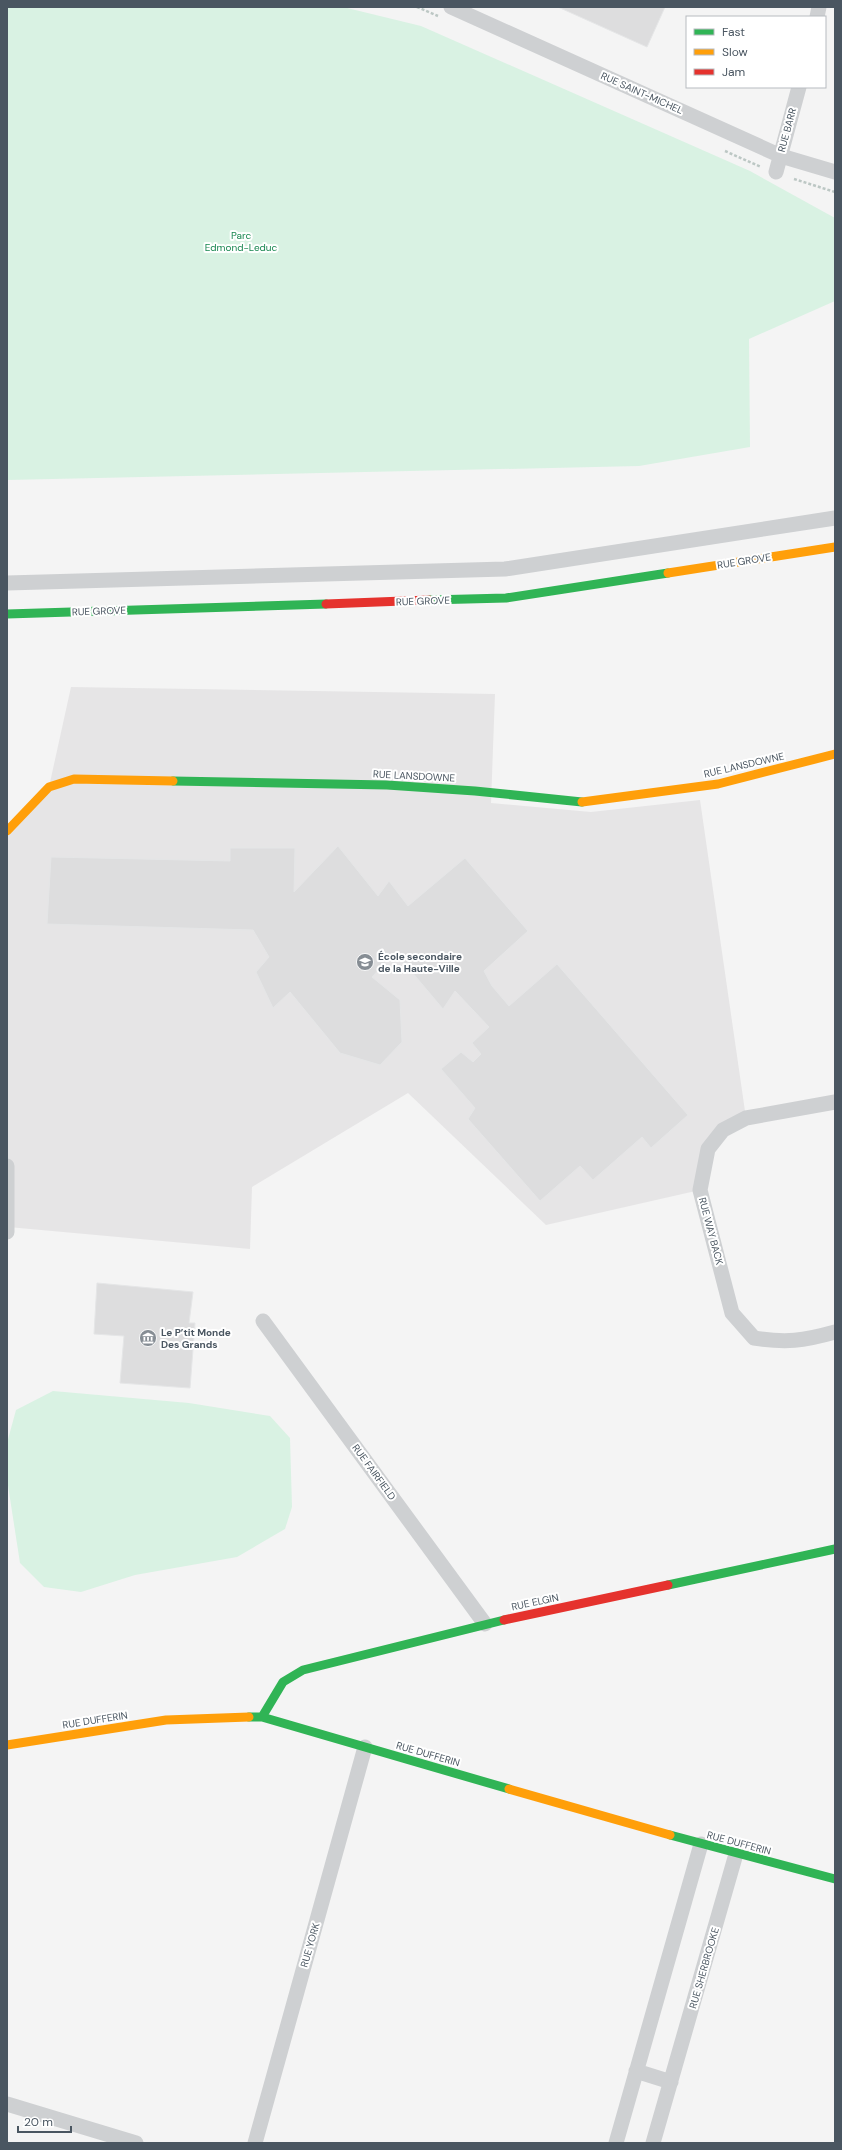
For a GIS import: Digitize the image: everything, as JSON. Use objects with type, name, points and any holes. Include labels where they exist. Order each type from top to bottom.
[{"type":"street","name":"RUE SAINT-MICHEL","points":[[451,7],[781,156],[835,172]]},
{"type":"street","name":"RUE BARR","points":[[776,172],[799,88]]},
{"type":"street","points":[[7,583],[505,569],[835,518]]},
{"type":"street","name":"RUE GROVE","points":[[7,614],[506,598],[835,547]]},
{"type":"street","name":"RUE LANSDOWNE","points":[[7,831],[49,787],[74,779],[387,785],[475,791],[583,802],[718,784],[835,754]]},
{"type":"street","name":"RUE WAY BACK","points":[[835,1102],[746,1118],[723,1130],[708,1149],[700,1190],[732,1313],[754,1338],[778,1342],[806,1341],[835,1332]]},
{"type":"street","points":[[7,1166],[7,1232]]},
{"type":"street","name":"RUE FAIRFIELD","points":[[263,1320],[485,1624]]},
{"type":"street","name":"RUE ELGIN","points":[[262,1717],[283,1682],[303,1670],[485,1624],[835,1550]]},
{"type":"street","name":"RUE DUFFERIN","points":[[7,1745],[180,1717],[233,1715],[262,1717],[736,1854],[835,1879]]},
{"type":"street","name":"RUE YORK","points":[[254,2143],[365,1747]]},
{"type":"street","points":[[616,2143],[701,1844]]},
{"type":"street","name":"RUE SHERBROOKE","points":[[653,2143],[736,1854]]},
{"type":"street","points":[[636,2071],[671,2082]]},
{"type":"street","points":[[7,2104],[136,2143]]},
{"type":"shaded area","name":"École secondaire de la Haute-Ville","points":[[71,687],[495,694],[491,803],[591,812],[700,800],[746,1118],[723,1130],[700,1190],[546,1225],[408,1093],[252,1187],[250,1249],[8,1227],[7,831],[49,787]]},
{"type":"green space","name":"Parc Edmond-Leduc","points":[[7,7],[343,7],[421,26],[750,171],[835,218],[835,301],[749,339],[750,447],[639,466],[7,480]]},
{"type":"green space","points":[[53,1391],[189,1403],[270,1416],[290,1438],[292,1507],[285,1529],[237,1557],[135,1575],[81,1592],[44,1587],[20,1563],[7,1479],[7,1443],[16,1410]]},
{"type":"building","points":[[558,7],[665,7],[647,47]]},
{"type":"building","points":[[338,846],[378,896],[389,881],[408,906],[465,858],[528,931],[484,971],[492,986],[509,1006],[557,964],[688,1115],[651,1148],[642,1137],[593,1180],[580,1166],[540,1201],[468,1119],[475,1108],[441,1069],[461,1052],[473,1062],[481,1054],[472,1043],[489,1027],[455,991],[443,1009],[395,952],[372,977],[400,1000],[402,1042],[380,1065],[340,1053],[290,992],[273,1008],[256,972],[269,957],[253,930],[47,924],[51,857],[230,861],[230,848],[295,848],[294,892]]},
{"type":"building","points":[[97,1283],[193,1292],[189,1323],[195,1323],[190,1388],[120,1383],[124,1336],[94,1334]]},
{"type":"traffic: fast","points":[[429,600],[506,598],[668,573]]},
{"type":"traffic: fast","points":[[7,614],[326,604]]},
{"type":"traffic: fast","points":[[173,781],[387,785],[475,791],[582,802]]},
{"type":"traffic: fast","points":[[668,1585],[835,1549]]},
{"type":"traffic: fast","points":[[262,1717],[283,1682],[303,1670],[504,1620]]},
{"type":"traffic: fast","points":[[249,1717],[262,1717],[509,1789]]},
{"type":"traffic: fast","points":[[670,1835],[835,1879]]},
{"type":"traffic: slow","points":[[668,573],[835,547]]},
{"type":"traffic: slow","points":[[582,802],[718,784],[835,754]]},
{"type":"traffic: slow","points":[[7,831],[49,787],[74,779],[173,781]]},
{"type":"traffic: slow","points":[[7,1745],[166,1720],[249,1717]]},
{"type":"traffic: slow","points":[[509,1789],[670,1835]]},
{"type":"traffic: jam","points":[[326,604],[429,600]]},
{"type":"traffic: jam","points":[[504,1620],[668,1585]]},
{"type":"place","name":"École secondaire de la Haute-Ville","points":[[365,962]]},
{"type":"place","name":"Le P’tit Monde Des Grands","points":[[148,1338]]}]
